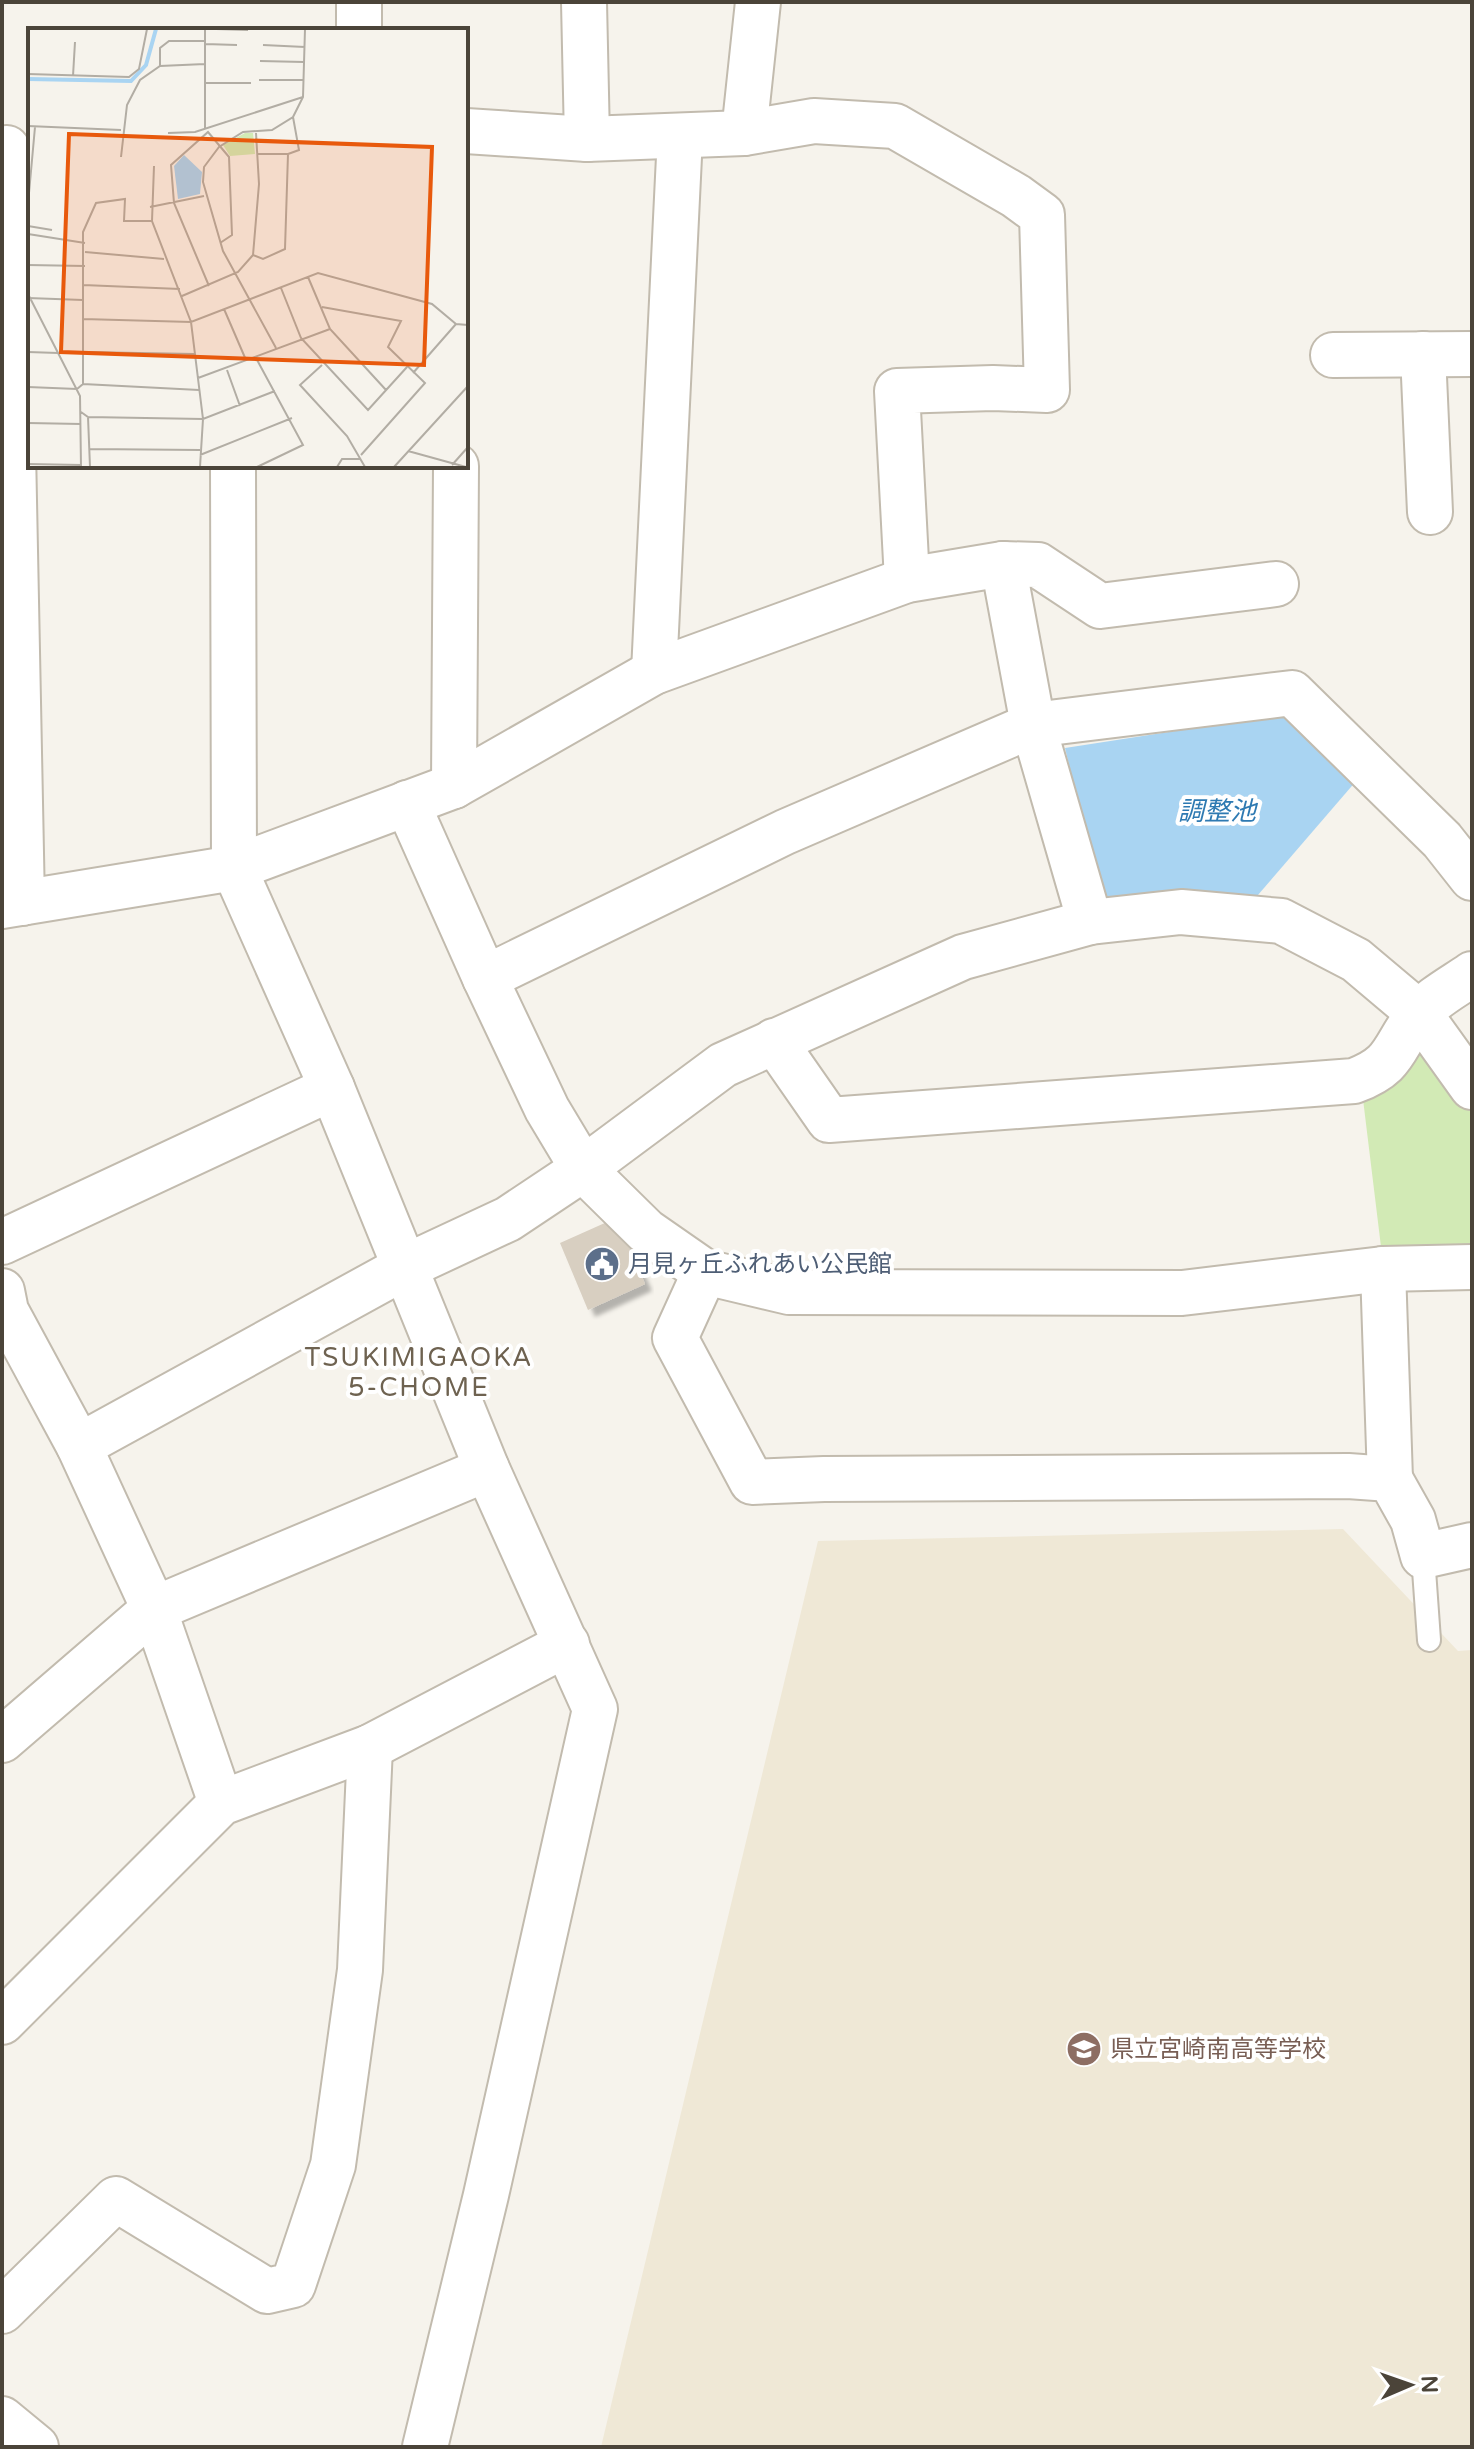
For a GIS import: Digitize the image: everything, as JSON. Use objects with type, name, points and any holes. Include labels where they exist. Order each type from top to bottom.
[{"type":"street","points":[[359,2],[359,28]]},
{"type":"street","points":[[584,2],[587,139]]},
{"type":"street","points":[[744,133],[758,2]]},
{"type":"street","points":[[468,131],[587,139],[744,133],[814,121],[895,126],[1016,196],[1042,215],[1047,390],[897,391],[907,580]]},
{"type":"street","points":[[654,672],[680,136]]},
{"type":"street","points":[[13,148],[12,905],[234,868],[454,786],[654,672],[907,580],[1003,564],[1038,565],[1100,606],[1276,584]]},
{"type":"street","points":[[1423,354],[1430,512]]},
{"type":"street","points":[[1333,355],[1472,354]]},
{"type":"street","points":[[233,468],[234,868],[332,1088],[487,1469],[595,1709],[486,2195],[425,2447]]},
{"type":"street","points":[[454,786],[456,468]]},
{"type":"street","points":[[1003,564],[1033,725],[1090,922]]},
{"type":"street","points":[[485,978],[785,832],[1033,725],[1292,693],[1442,840],[1472,878]]},
{"type":"street","points":[[407,803],[547,1109],[583,1169],[646,1231],[705,1272],[789,1292],[1182,1293],[1383,1269],[1472,1267]]},
{"type":"street","points":[[79,1446],[405,1267],[508,1219],[583,1169],[723,1065],[963,957],[1090,922],[1181,912],[1281,921],[1356,960],[1419,1013],[1472,1087]]},
{"type":"street","points":[[774,1041],[829,1120],[1354,1081],[1375,1073],[1389,1062],[1419,1013],[1472,974]]},
{"type":"street","points":[[2,1242],[332,1088]]},
{"type":"street","points":[[1383,1269],[1390,1479],[1413,1520],[1423,1556],[1472,1545]]},
{"type":"street","points":[[705,1272],[675,1338],[752,1482],[1126,1477],[1348,1476],[1390,1479]]},
{"type":"street","points":[[3,1305],[79,1446],[154,1609],[221,1803]]},
{"type":"street","points":[[2,1740],[154,1609],[487,1469]]},
{"type":"street","points":[[2,2022],[221,1803],[370,1747],[567,1644]]},
{"type":"street","points":[[2,2311],[116,2199],[267,2291],[293,2285],[333,2165],[360,1970],[370,1747]]},
{"type":"street","points":[[2,2419],[36,2447]]},
{"type":"lane","points":[[1423,1556],[1429,1640]]},
{"type":"shaded area","name":"県立宮崎南高等学校","points":[[1343,1529],[1458,1651],[1472,1650],[1472,2447],[601,2447],[818,1541]]},
{"type":"green space","points":[[1436,1042],[1472,1097],[1472,1254],[1382,1255],[1362,1091],[1386,1082]]},
{"type":"water","name":"調整池","points":[[1285,714],[1357,780],[1251,903],[1101,901],[1065,748]]},
{"type":"building","name":"月見ヶ丘ふれあい公民館","points":[[616,1218],[645,1284],[588,1310],[560,1243]]},
{"type":"place","name":"月見ヶ丘ふれあい公民館","points":[[602,1264]]},
{"type":"place","name":"県立宮崎南高等学校","points":[[1084,2049]]},
{"type":"district","name":"TSUKIMIGAOKA 5-CHOME","points":[[419,1372]]}]
